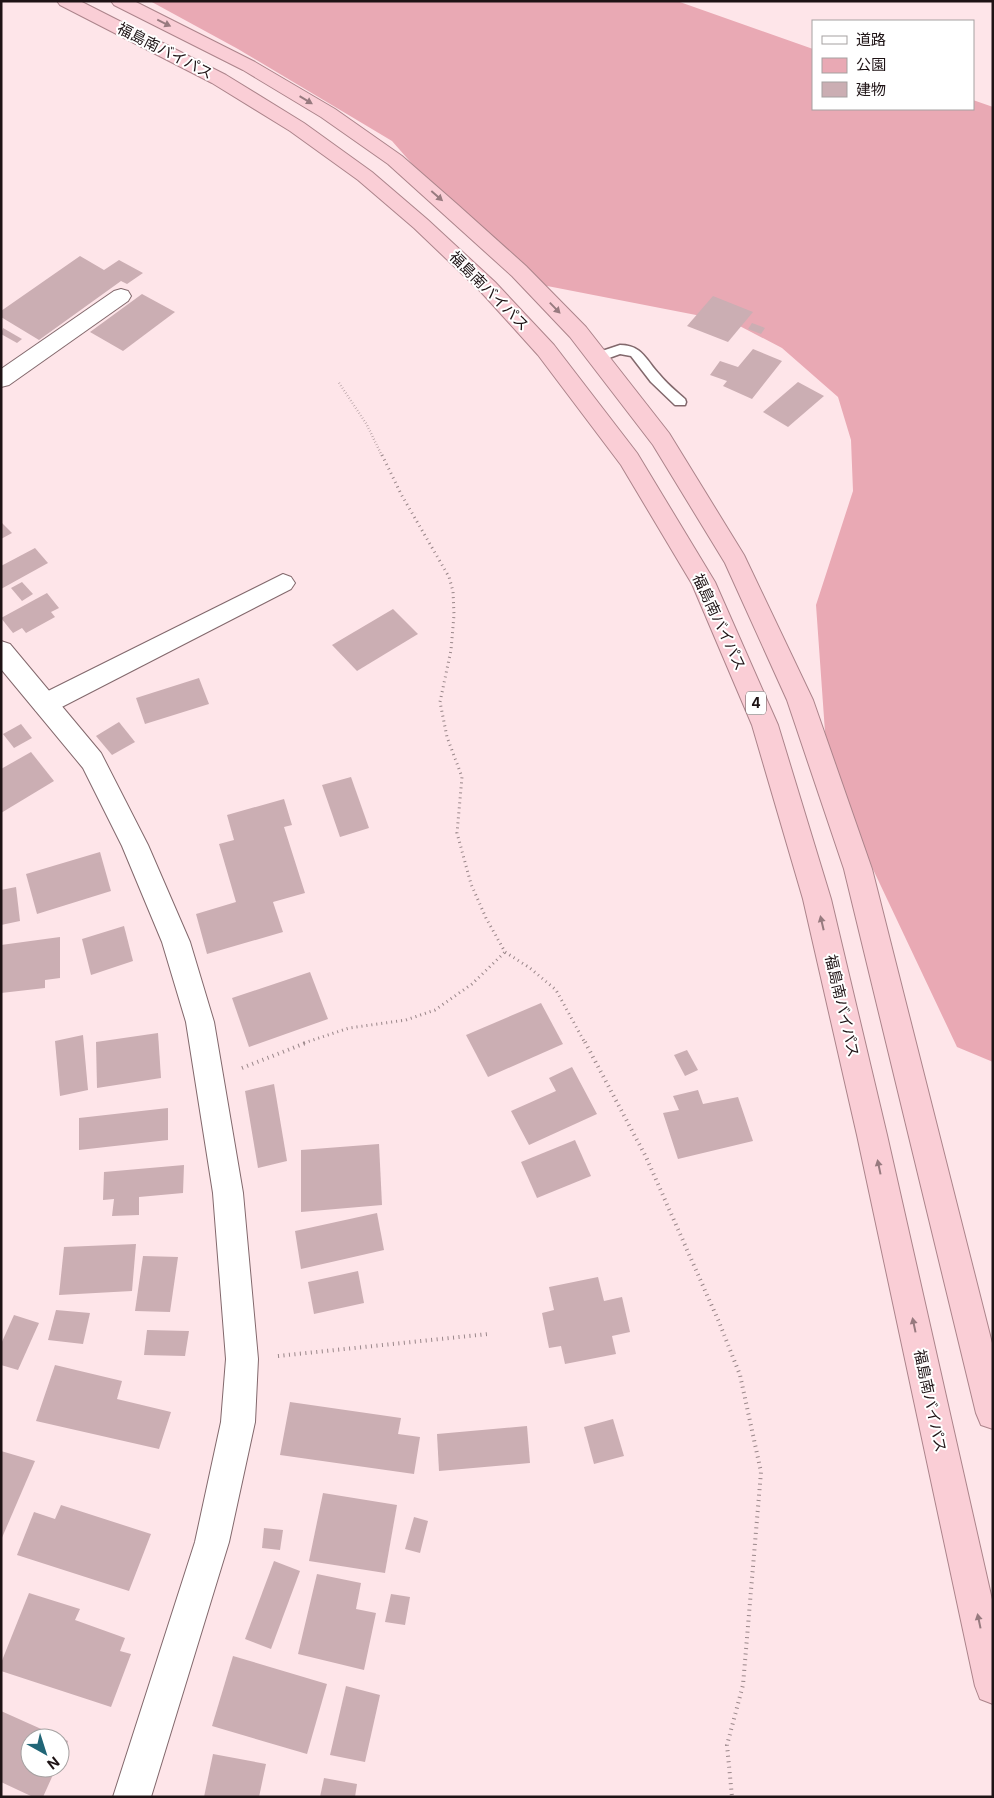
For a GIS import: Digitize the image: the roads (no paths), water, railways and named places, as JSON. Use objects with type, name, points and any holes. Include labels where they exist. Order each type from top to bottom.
[{"type":"highway","name":"福島南バイパス","points":[[66,1],[220,79],[297,127],[365,176],[421,224],[488,287],[546,350],[629,459],[702,582],[765,725],[817,899],[872,1135],[993,1686]]},
{"type":"highway","name":"福島南バイパス","points":[[120,1],[249,66],[328,113],[395,160],[518,271],[578,332],[661,439],[736,560],[800,700],[858,869],[993,1413]]},
{"type":"street","points":[[1,380],[121,296]]},
{"type":"street","points":[[45,704],[283,583]]},
{"type":"street","points":[[1,651],[92,761],[135,845],[176,942],[200,1022],[228,1193],[242,1359],[238,1422],[212,1542],[132,1797]]},
{"type":"lane","points":[[598,358],[616,349],[626,349],[633,352],[641,358],[652,375],[680,402]]}]
